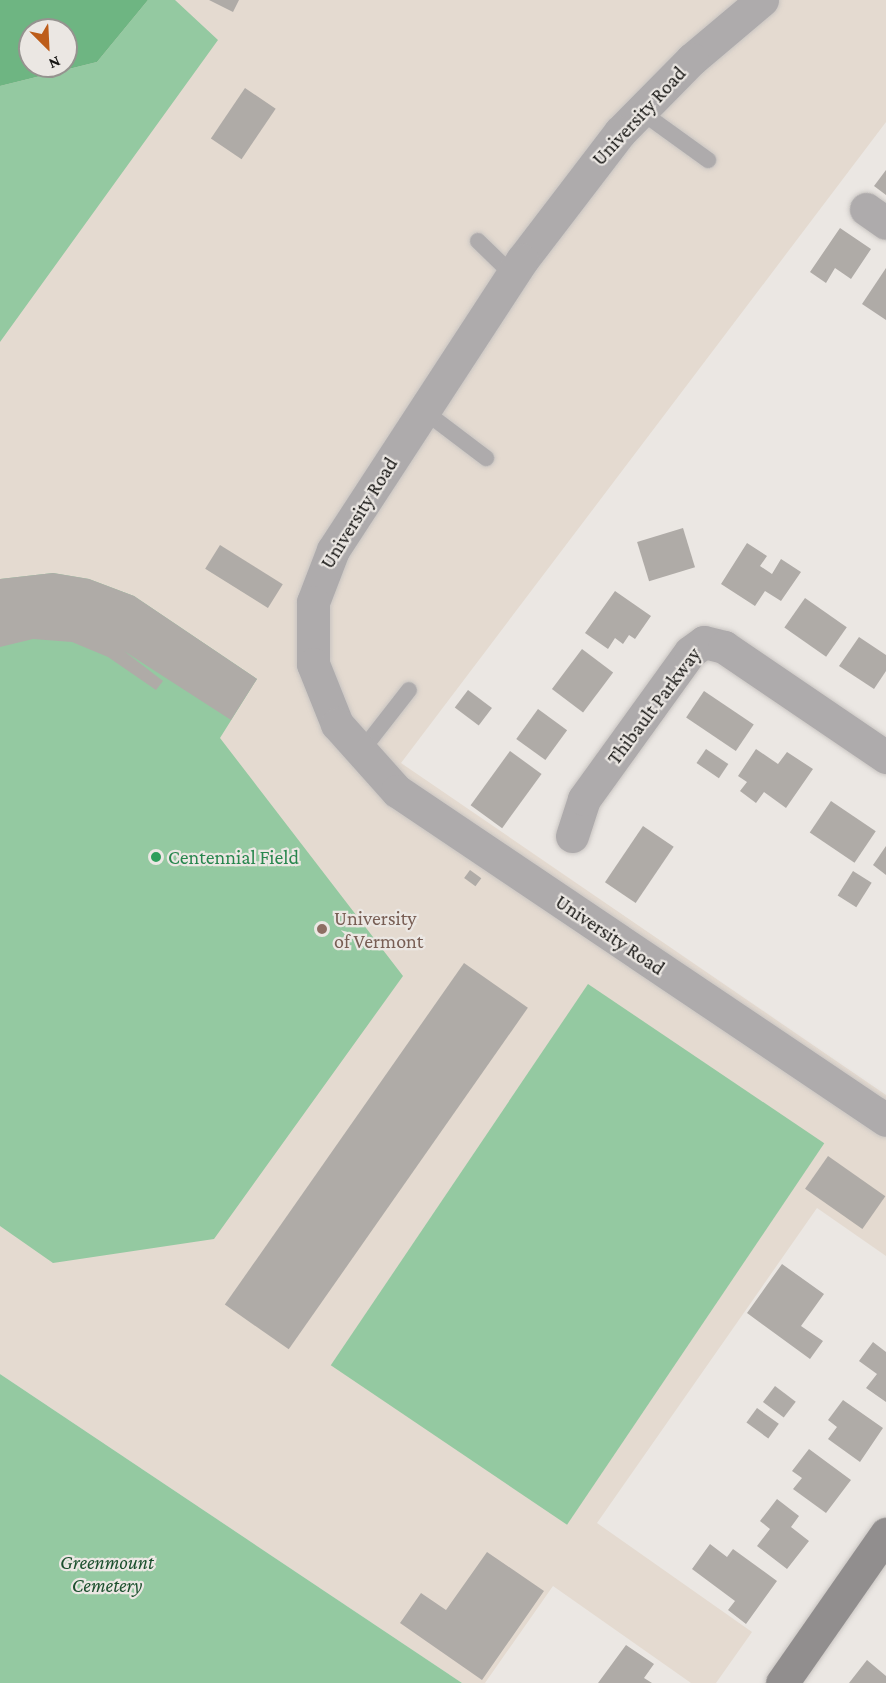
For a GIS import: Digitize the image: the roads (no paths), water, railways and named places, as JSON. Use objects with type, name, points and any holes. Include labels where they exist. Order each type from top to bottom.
[{"type":"main road","points":[[782,1683],[886,1534]]},
{"type":"street","name":"University Road","points":[[762,0],[640,111],[569,194],[513,274],[333,550],[313,602],[313,664],[337,724],[359,754],[397,791],[886,1120]]},
{"type":"street","name":"Thibault Parkway","points":[[572,836],[584,799],[690,652],[704,642],[724,647],[886,757]]},
{"type":"lane","points":[[640,111],[708,160]]},
{"type":"lane","points":[[478,241],[513,274]]},
{"type":"lane","points":[[424,411],[486,458]]},
{"type":"lane","points":[[359,754],[409,690]]},
{"type":"place","name":"Centennial Field","points":[[156,857]]},
{"type":"place","name":"University of Vermont","points":[[322,929]]},
{"type":"park label","name":"Greenmount Cemetery","points":[[107,1574]]}]
